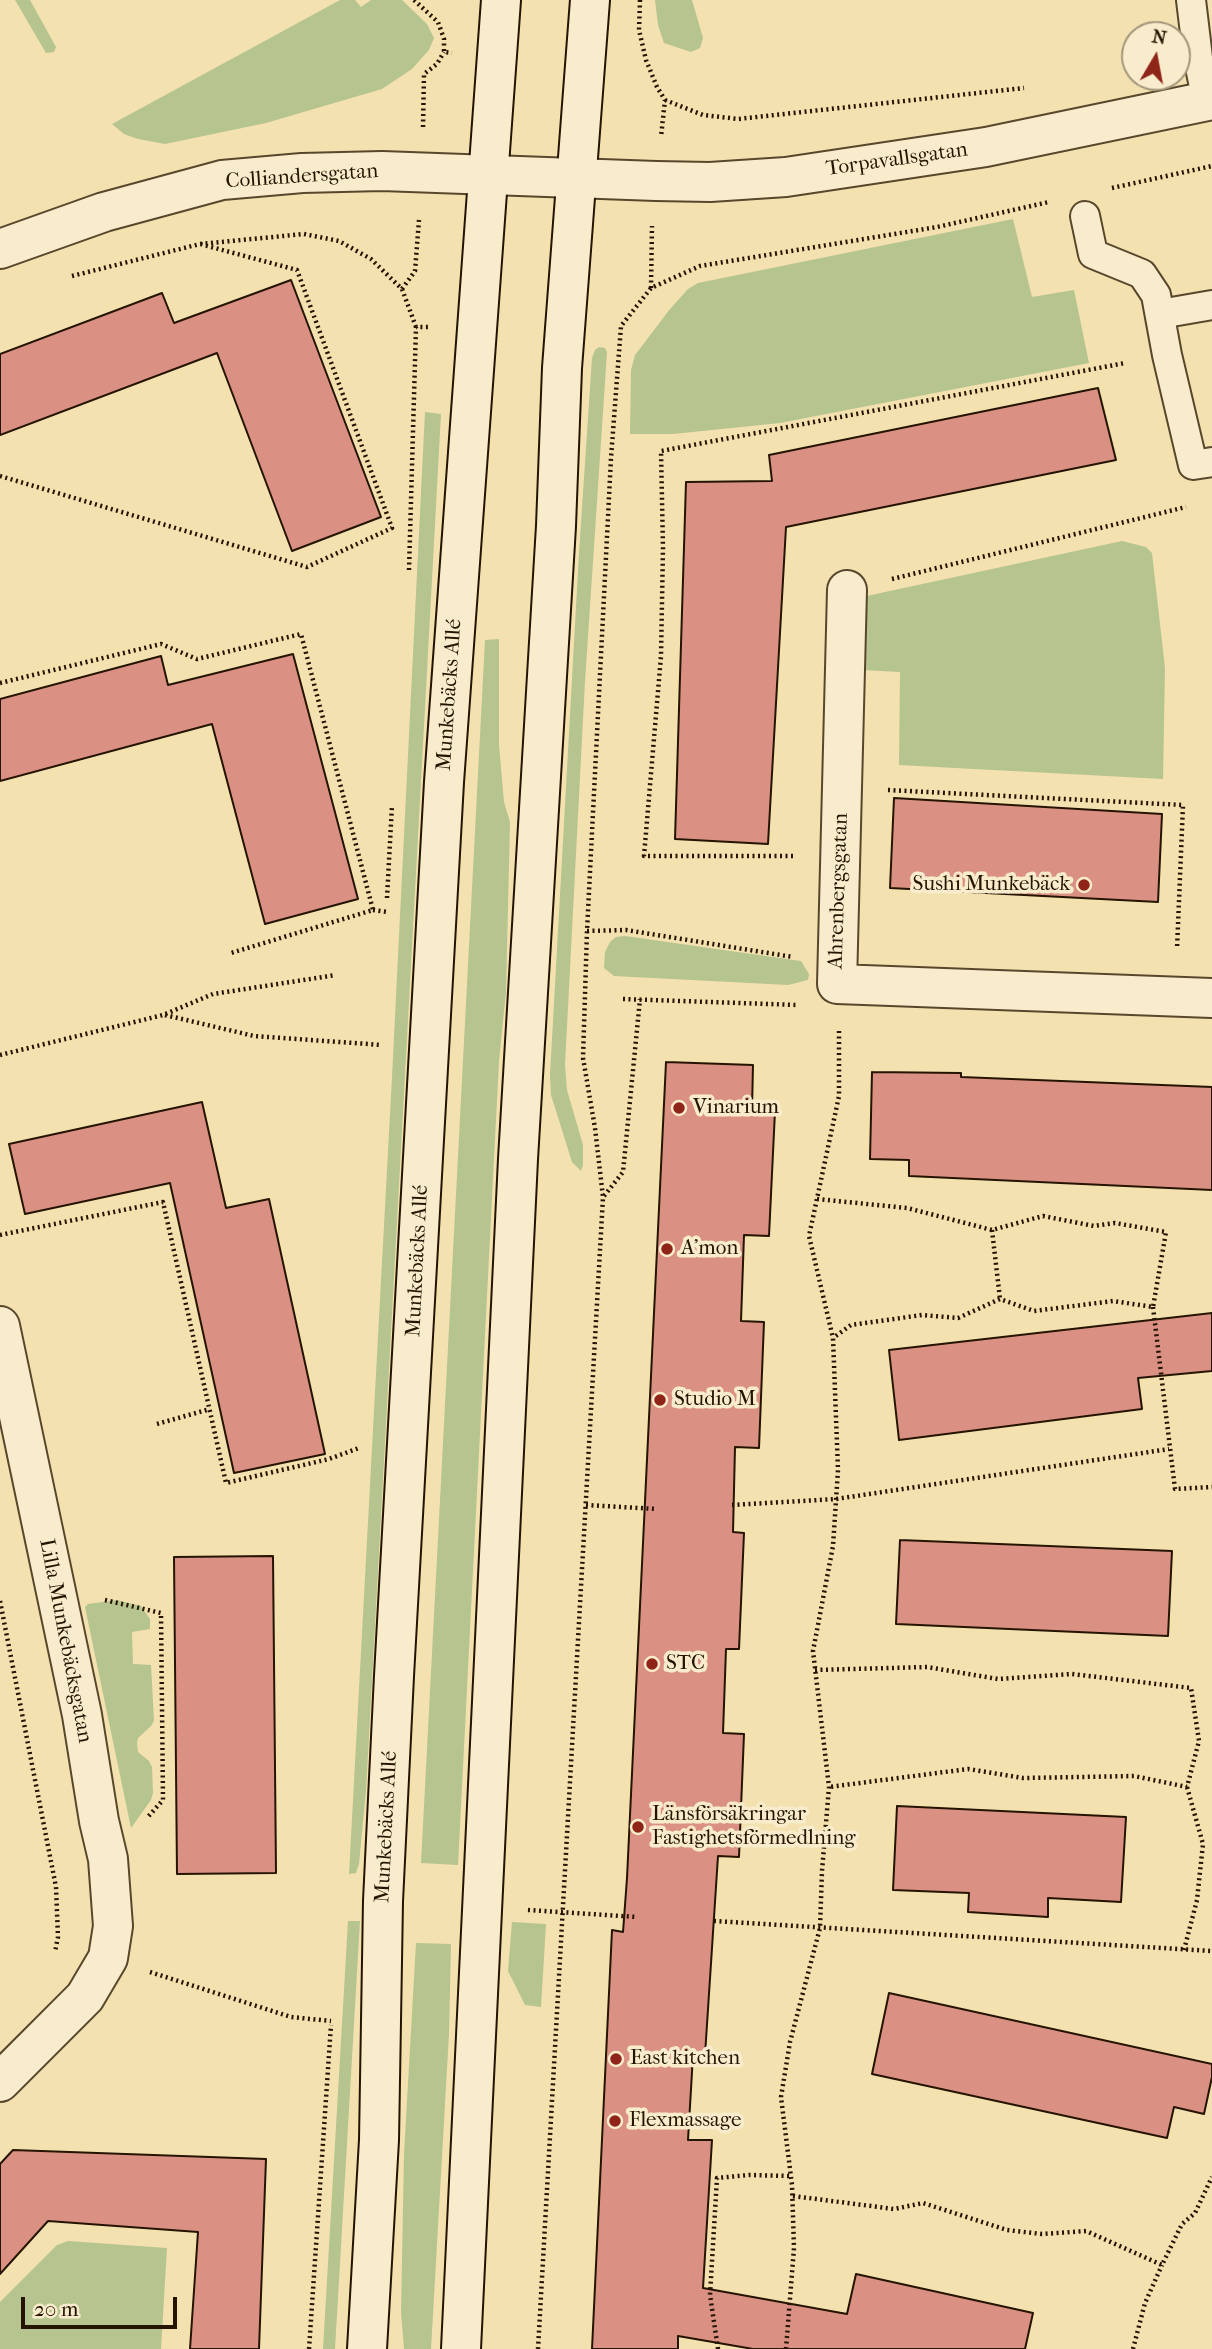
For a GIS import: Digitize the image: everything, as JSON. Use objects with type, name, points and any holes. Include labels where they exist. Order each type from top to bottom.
[{"type":"street","name":"Munkebäcks Allé","points":[[367,2349],[379,2140],[383,1901],[444,796],[501,0]]},
{"type":"street","points":[[461,2349],[518,1159],[557,496],[563,344],[590,0]]},
{"type":"street","name":"Torpavallsgatan","points":[[577,178],[709,182],[786,177],[1210,110]]},
{"type":"street","name":"Colliandersgatan","points":[[0,249],[104,212],[222,180],[302,173],[382,171],[488,174]]},
{"type":"street","points":[[488,174],[577,178]]},
{"type":"street","name":"Ahrenbergsgatan","points":[[847,590],[840,856],[828,988],[1194,998]]},
{"type":"street","name":"Lilla Munkebäcksgatan","points":[[0,1326],[82,1715],[99,1821],[108,1859],[113,1926],[108,1958]]},
{"type":"street","points":[[0,2082],[85,1997],[108,1958]]},
{"type":"lane","points":[[1191,0],[1198,58],[1210,110]]},
{"type":"lane","points":[[1085,216],[1093,254],[1142,274],[1156,295],[1193,465],[1212,462]]},
{"type":"lane","points":[[1160,314],[1212,305]]},
{"type":"path","points":[[666,100],[703,116],[738,119],[1037,86]]},
{"type":"path","points":[[1109,188],[1212,166]]},
{"type":"path","points":[[538,2349],[603,1197],[583,1058],[611,458],[621,326],[651,288],[700,265],[937,227],[1056,200]]},
{"type":"path","points":[[66,278],[200,244],[304,234],[339,241],[371,259],[402,289],[416,327]]},
{"type":"path","points":[[0,476],[307,567],[392,528],[297,270],[200,244]]},
{"type":"path","points":[[840,856],[644,856],[661,656],[661,451],[1167,355]]},
{"type":"path","points":[[847,590],[1199,505]]},
{"type":"path","points":[[0,683],[161,644],[197,659],[302,634],[373,910]]},
{"type":"path","points":[[842,788],[1183,805],[1194,998]]},
{"type":"path","points":[[232,953],[373,910],[387,912]]},
{"type":"path","points":[[587,931],[626,930],[806,960],[828,988],[797,1005],[623,999]]},
{"type":"path","points":[[0,1055],[163,1015],[214,994],[335,975]]},
{"type":"path","points":[[603,1197],[623,1172],[640,999]]},
{"type":"path","points":[[163,1015],[254,1037],[382,1045]]},
{"type":"path","points":[[786,2349],[794,2248],[793,2196],[781,2097],[790,2042],[820,1928],[821,1871],[829,1787],[813,1651],[833,1546],[838,1470],[833,1338],[809,1236],[839,1096],[840,1049]]},
{"type":"path","points":[[817,1199],[907,1208],[992,1230],[1043,1216],[1094,1226],[1115,1223],[1166,1232],[1153,1307],[1175,1489],[1212,1487]]},
{"type":"path","points":[[0,1235],[163,1202],[226,1483],[329,1459],[359,1448]]},
{"type":"path","points":[[992,1230],[1000,1299]]},
{"type":"path","points":[[833,1338],[851,1325],[922,1314],[958,1318],[1000,1299],[1034,1311],[1113,1301],[1153,1307]]},
{"type":"path","points":[[157,1424],[209,1409]]},
{"type":"path","points":[[733,1505],[836,1499],[1169,1449]]},
{"type":"path","points":[[586,1505],[657,1509]]},
{"type":"path","points":[[55,1589],[161,1613],[163,1800],[108,1859]]},
{"type":"path","points":[[0,1601],[56,1887],[58,1937],[55,1956]]},
{"type":"path","points":[[815,1670],[927,1667],[999,1679],[1072,1674],[1191,1688],[1199,1741],[1187,1787],[1203,1844],[1196,1900],[1184,1950]]},
{"type":"path","points":[[829,1787],[968,1769],[1023,1778],[1135,1776],[1187,1787]]},
{"type":"path","points":[[563,1912],[637,1917]]},
{"type":"path","points":[[714,1921],[1212,1951]]},
{"type":"path","points":[[58,1937],[108,1958],[291,2017],[331,2021]]},
{"type":"path","points":[[718,2349],[710,2295],[717,2178],[749,2175],[791,2176]]},
{"type":"path","points":[[1133,2349],[1145,2303],[1162,2265],[1182,2224],[1195,2213],[1212,2178]]},
{"type":"path","points":[[793,2196],[894,2209],[923,2203],[1007,2230],[1042,2234],[1086,2231],[1162,2265]]},
{"type":"green space","points":[[15,0],[30,0],[56,47],[54,52],[46,53]]},
{"type":"green space","points":[[340,0],[355,0],[361,7],[371,0],[402,0],[427,24],[434,38],[429,50],[412,69],[382,89],[266,123],[165,144],[124,134],[112,124]]},
{"type":"green space","points":[[655,0],[692,0],[703,38],[700,48],[691,52],[664,43],[658,25]]},
{"type":"green space","points":[[1013,219],[1032,297],[1074,290],[1089,363],[780,423],[673,434],[630,434],[631,370],[635,355],[670,309],[688,289],[698,283]]},
{"type":"green space","points":[[599,347],[605,348],[607,352],[585,681],[565,1065],[567,1090],[583,1145],[581,1171],[572,1162],[551,1095],[550,1075],[592,358]]},
{"type":"green space","points":[[425,412],[441,414],[366,1791],[359,1864],[356,1873],[349,1874],[392,1077]]},
{"type":"green space","points":[[1122,541],[1146,547],[1152,553],[1165,668],[1163,779],[899,765],[900,672],[861,670],[862,597]]},
{"type":"green space","points":[[499,639],[499,745],[504,802],[510,822],[506,992],[499,1061],[458,1865],[421,1863],[485,640]]},
{"type":"green space","points":[[625,936],[801,961],[809,974],[808,980],[788,985],[614,976],[604,968],[605,952],[616,937]]},
{"type":"green space","points":[[117,1600],[141,1606],[150,1619],[150,1629],[132,1632],[133,1664],[151,1665],[154,1721],[138,1738],[137,1743],[138,1752],[152,1767],[153,1793],[131,1828],[85,1607],[88,1604]]},
{"type":"green space","points":[[348,1921],[360,1921],[335,2349],[323,2349]]},
{"type":"green space","points":[[512,1922],[546,1924],[541,2007],[525,2005],[508,1971]]},
{"type":"green space","points":[[416,1943],[451,1944],[449,2034],[431,2349],[404,2349],[401,2312],[404,2154]]},
{"type":"green space","points":[[68,2241],[167,2248],[161,2349],[0,2349],[0,2302],[57,2245]]},
{"type":"building","points":[[291,280],[381,517],[292,551],[217,353],[0,435],[0,354],[162,293],[174,323]]},
{"type":"building","points":[[1098,388],[1116,460],[786,527],[768,844],[675,839],[686,482],[772,481],[769,455]]},
{"type":"building","points":[[293,654],[358,899],[265,924],[212,724],[0,781],[0,699],[161,656],[168,685]]},
{"type":"building","points":[[894,798],[1162,814],[1158,902],[890,888]]},
{"type":"building","points":[[666,1062],[753,1065],[752,1110],[775,1111],[769,1236],[744,1235],[741,1321],[764,1322],[759,1448],[735,1447],[733,1532],[744,1533],[739,1649],[726,1649],[723,1733],[744,1734],[739,1857],[718,1856],[705,2055],[693,2055],[688,2140],[712,2140],[703,2288],[847,2314],[856,2274],[1033,2313],[1025,2349],[753,2349],[678,2336],[678,2349],[592,2349],[612,1930],[623,1932],[627,1878]]},
{"type":"building","points":[[872,1072],[961,1073],[961,1077],[1212,1087],[1212,1190],[909,1176],[909,1160],[870,1159]]},
{"type":"building","points":[[202,1102],[226,1208],[269,1199],[325,1454],[234,1473],[170,1183],[25,1214],[9,1144]]},
{"type":"building","points":[[1212,1313],[1212,1371],[1138,1378],[1142,1409],[899,1440],[889,1350]]},
{"type":"building","points":[[900,1540],[1172,1551],[1168,1636],[896,1624]]},
{"type":"building","points":[[273,1556],[276,1873],[177,1874],[174,1557]]},
{"type":"building","points":[[897,1806],[1126,1817],[1121,1902],[1048,1898],[1048,1917],[968,1912],[969,1893],[893,1890]]},
{"type":"building","points":[[889,1993],[1212,2064],[1204,2114],[1174,2107],[1167,2138],[872,2074]]},
{"type":"building","points":[[13,2150],[266,2159],[259,2349],[190,2349],[198,2232],[48,2221],[0,2274],[0,2164]]},
{"type":"place","name":"Sushi Munkebäck","points":[[1084,885]]},
{"type":"place","name":"Vinarium","points":[[679,1108]]},
{"type":"place","name":"A'mon","points":[[667,1249]]},
{"type":"place","name":"Studio M","points":[[660,1400]]},
{"type":"place","name":"STC","points":[[652,1664]]},
{"type":"place","name":"Länsförsäkringar Fastighetsförmedlning","points":[[638,1827]]},
{"type":"place","name":"East kitchen","points":[[616,2059]]},
{"type":"place","name":"Flexmassage","points":[[615,2121]]}]
